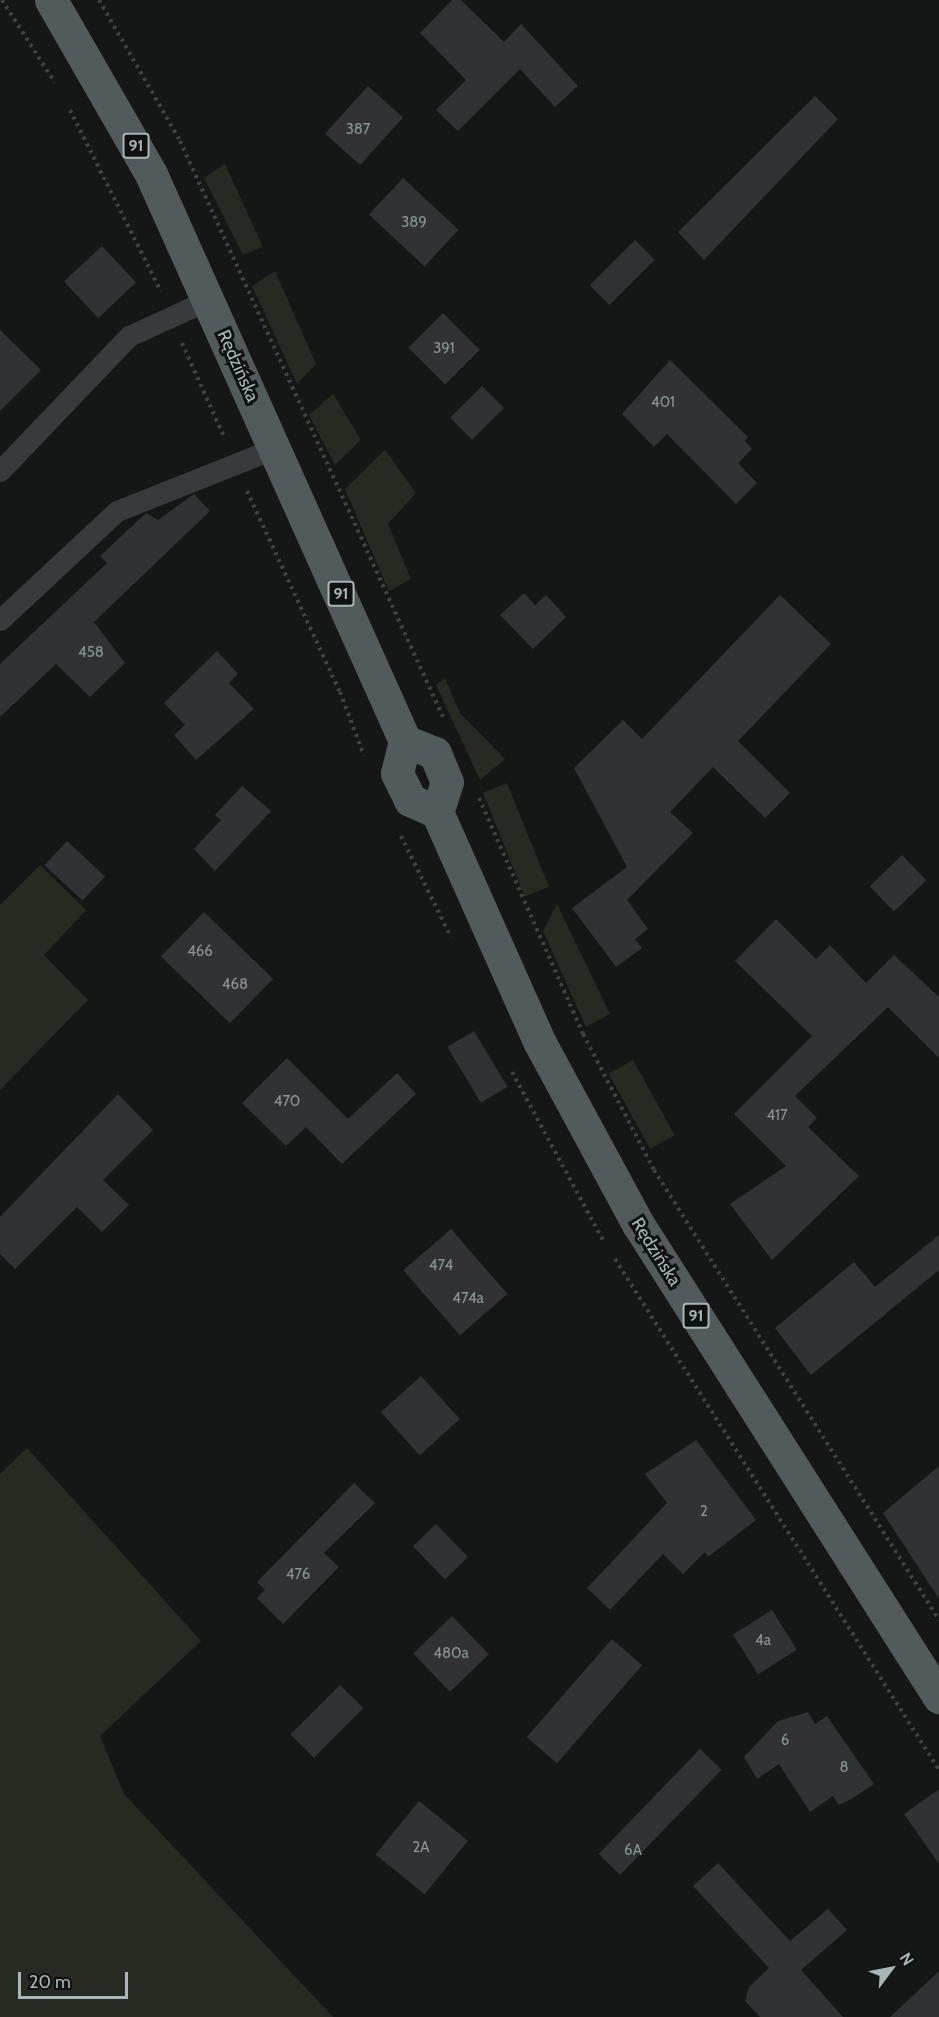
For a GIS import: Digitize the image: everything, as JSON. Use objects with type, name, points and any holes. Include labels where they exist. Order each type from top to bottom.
[{"type":"main road","name":"Rędzińska","points":[[51,0],[151,174],[405,741],[435,753],[447,782],[438,812],[540,1043],[638,1224],[939,1697]]},
{"type":"lane","points":[[0,471],[129,336],[208,300]]},
{"type":"lane","points":[[0,620],[117,512],[275,448]]},
{"type":"path","points":[[99,0],[180,141],[448,726]]},
{"type":"path","points":[[477,791],[583,1034],[654,1170],[939,1620]]},
{"type":"shaded area","points":[[225,164],[263,247],[243,255],[204,178]]},
{"type":"shaded area","points":[[275,271],[316,364],[297,384],[252,286]]},
{"type":"shaded area","points":[[333,394],[361,440],[335,465],[309,415]]},
{"type":"shaded area","points":[[385,450],[416,493],[388,524],[411,579],[389,591],[345,489]]},
{"type":"shaded area","points":[[445,678],[460,713],[505,759],[480,780],[436,685]]},
{"type":"shaded area","points":[[507,783],[549,887],[525,897],[483,793]]},
{"type":"shaded area","points":[[40,865],[86,910],[44,955],[88,1000],[0,1090],[0,905]]},
{"type":"shaded area","points":[[557,904],[610,1014],[586,1027],[543,931]]},
{"type":"shaded area","points":[[633,1060],[675,1135],[650,1149],[609,1074]]},
{"type":"shaded area","points":[[27,1448],[201,1641],[100,1736],[124,1794],[333,2017],[0,2017],[0,1474]]},
{"type":"building","points":[[452,0],[461,0],[504,42],[521,24],[578,86],[555,107],[520,69],[458,131],[436,110],[466,80],[420,33]]},
{"type":"building","points":[[368,86],[403,117],[360,165],[325,134]]},
{"type":"building","points":[[815,96],[838,119],[704,260],[678,232]]},
{"type":"building","points":[[403,178],[459,230],[424,266],[369,215]]},
{"type":"building","points":[[635,240],[655,260],[610,305],[590,285]]},
{"type":"building","points":[[102,246],[136,283],[98,318],[64,281]]},
{"type":"building","points":[[443,313],[480,350],[445,384],[408,348]]},
{"type":"building","points":[[0,330],[41,370],[0,411]]},
{"type":"building","points":[[670,360],[748,437],[745,441],[752,449],[738,463],[757,483],[736,504],[667,434],[654,447],[622,414]]},
{"type":"building","points":[[482,386],[504,408],[472,440],[450,418]]},
{"type":"building","points":[[194,494],[210,511],[94,622],[125,663],[90,697],[56,664],[0,717],[0,664],[107,563],[100,556],[146,513],[158,520]]},
{"type":"building","points":[[524,593],[535,605],[546,595],[566,617],[533,649],[500,615]]},
{"type":"building","points":[[780,595],[831,644],[738,741],[790,793],[765,818],[713,767],[670,812],[693,833],[627,900],[648,929],[635,939],[642,948],[616,967],[572,908],[627,867],[574,768],[623,720],[642,739]]},
{"type":"building","points":[[217,651],[238,674],[229,683],[254,709],[196,760],[174,735],[185,725],[164,703]]},
{"type":"building","points":[[242,786],[271,811],[215,871],[194,849],[221,820],[215,815]]},
{"type":"building","points":[[67,841],[105,876],[83,901],[44,865]]},
{"type":"building","points":[[902,855],[926,880],[894,911],[870,886]]},
{"type":"building","points":[[204,912],[273,979],[230,1023],[161,957]]},
{"type":"building","points":[[776,919],[816,959],[830,945],[866,983],[894,955],[939,997],[939,1058],[888,1007],[795,1096],[817,1118],[808,1127],[859,1176],[772,1260],[730,1204],[786,1166],[734,1114],[812,1036],[735,961]]},
{"type":"building","points":[[474,1031],[507,1087],[481,1103],[447,1047]]},
{"type":"building","points":[[287,1058],[348,1119],[397,1073],[416,1094],[342,1164],[306,1127],[286,1146],[242,1103]]},
{"type":"building","points":[[118,1094],[153,1130],[103,1180],[129,1205],[102,1232],[77,1207],[15,1269],[0,1254],[0,1217]]},
{"type":"building","points":[[451,1229],[507,1294],[460,1335],[403,1270]]},
{"type":"building","points":[[939,1235],[939,1270],[811,1375],[775,1328],[854,1262],[875,1287]]},
{"type":"building","points":[[421,1376],[460,1419],[420,1455],[381,1412]]},
{"type":"building","points":[[696,1440],[756,1520],[708,1557],[705,1552],[683,1574],[663,1554],[610,1610],[587,1588],[667,1503],[645,1474]]},
{"type":"building","points":[[939,1466],[939,1599],[883,1513]]},
{"type":"building","points":[[354,1483],[375,1503],[324,1553],[339,1567],[283,1624],[257,1598],[265,1590],[257,1582]]},
{"type":"building","points":[[436,1524],[468,1557],[445,1579],[413,1546]]},
{"type":"building","points":[[772,1610],[797,1650],[758,1674],[733,1634]]},
{"type":"building","points":[[452,1616],[489,1654],[450,1692],[413,1654]]},
{"type":"building","points":[[612,1639],[642,1665],[557,1763],[527,1737]]},
{"type":"building","points":[[340,1685],[363,1708],[314,1758],[291,1734]]},
{"type":"building","points":[[808,1712],[815,1724],[827,1716],[874,1784],[839,1805],[833,1796],[810,1812],[779,1764],[757,1779],[744,1757],[778,1721]]},
{"type":"building","points":[[700,1749],[722,1770],[620,1875],[599,1854]]},
{"type":"building","points":[[939,1789],[939,1864],[904,1814]]},
{"type":"building","points":[[419,1801],[468,1841],[425,1894],[376,1855]]},
{"type":"building","points":[[718,1863],[790,1941],[828,1909],[847,1930],[801,1970],[843,2017],[760,2017],[745,2001],[749,1987],[769,1968],[693,1886]]},
{"type":"building","points":[[939,1971],[939,2017],[890,2017]]}]
